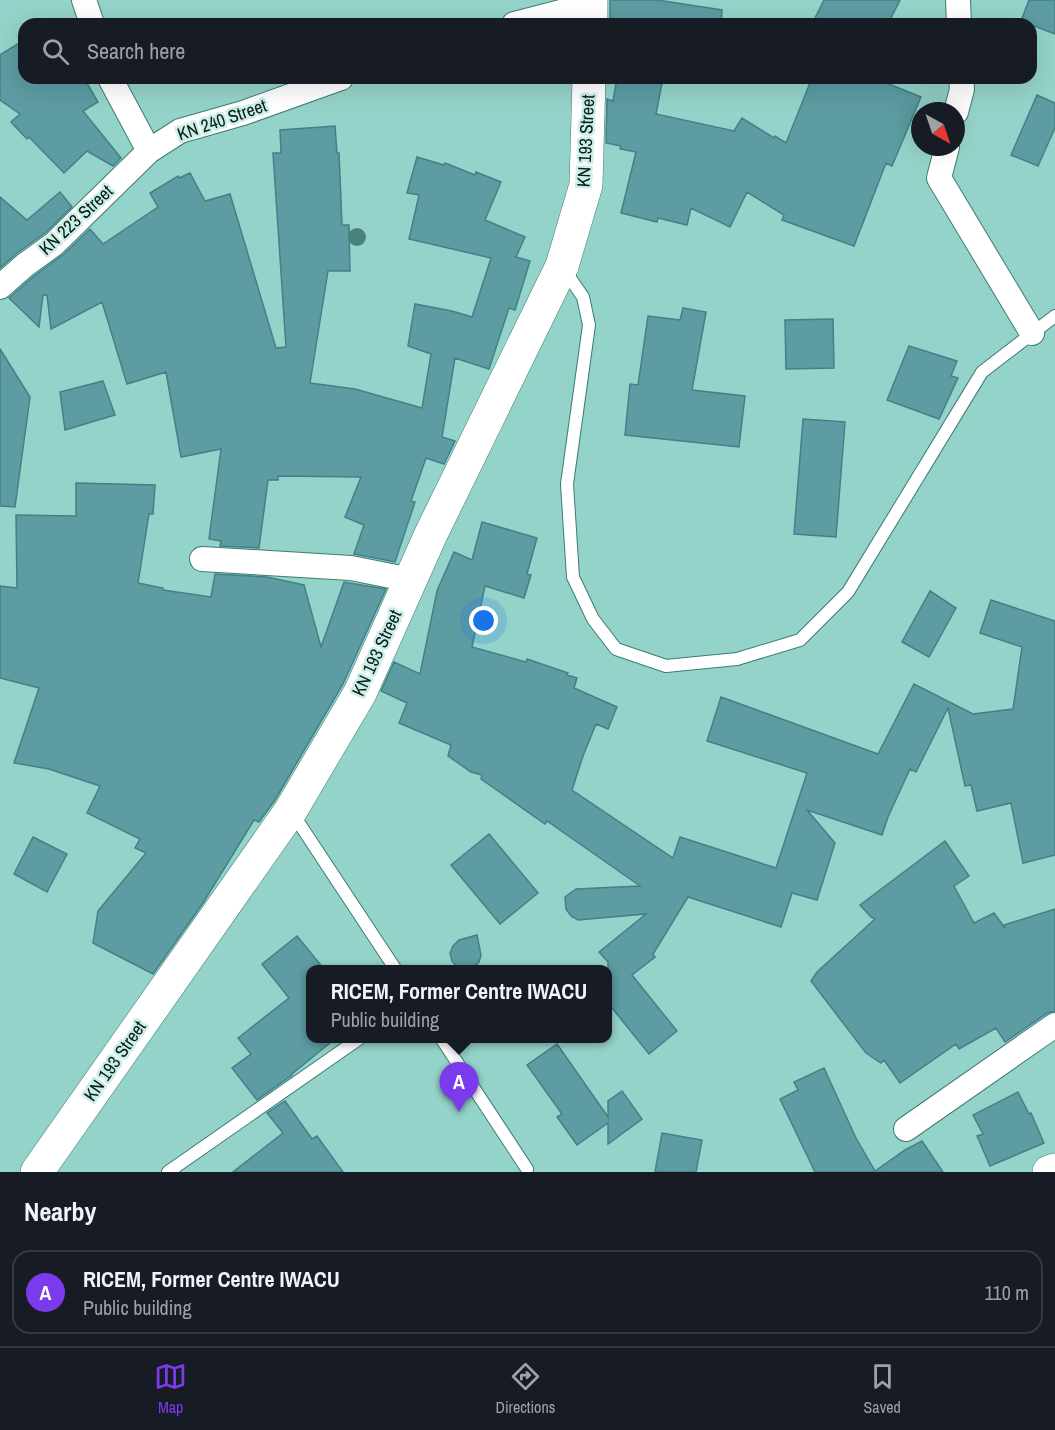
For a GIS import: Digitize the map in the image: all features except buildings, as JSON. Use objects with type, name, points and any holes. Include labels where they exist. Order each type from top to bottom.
[{"type":"street","points":[[84,0],[90,18]]},
{"type":"street","points":[[958,0],[959,18]]},
{"type":"street","points":[[545,18],[591,9]]},
{"type":"street","points":[[114,84],[148,151]]},
{"type":"street","name":"KN 240 Street","points":[[148,151],[180,131],[243,113],[324,84]]},
{"type":"street","name":"KN 193 Street","points":[[37,1172],[291,810],[360,693],[431,534],[562,266],[585,185],[589,84]]},
{"type":"street","points":[[959,102],[962,84]]},
{"type":"street","name":"KN 223 Street","points":[[0,287],[54,244],[148,151]]},
{"type":"street","points":[[945,156],[939,178],[1032,333]]},
{"type":"street","points":[[202,559],[351,568],[411,580]]},
{"type":"street","points":[[906,1129],[1055,1025]]},
{"type":"street","points":[[1050,1172],[1055,1170]]},
{"type":"lane","points":[[562,266],[583,297],[589,326],[567,484],[573,577],[593,619],[615,649],[666,666],[737,659],[801,640],[848,592],[982,372],[1055,316]]},
{"type":"lane","points":[[291,810],[393,965]]},
{"type":"lane","points":[[168,1172],[353,1043]]},
{"type":"lane","points":[[444,1043],[527,1168]]},
{"type":"place","name":"RICEM, Former Centre IWACU","points":[[459,1112]]}]
